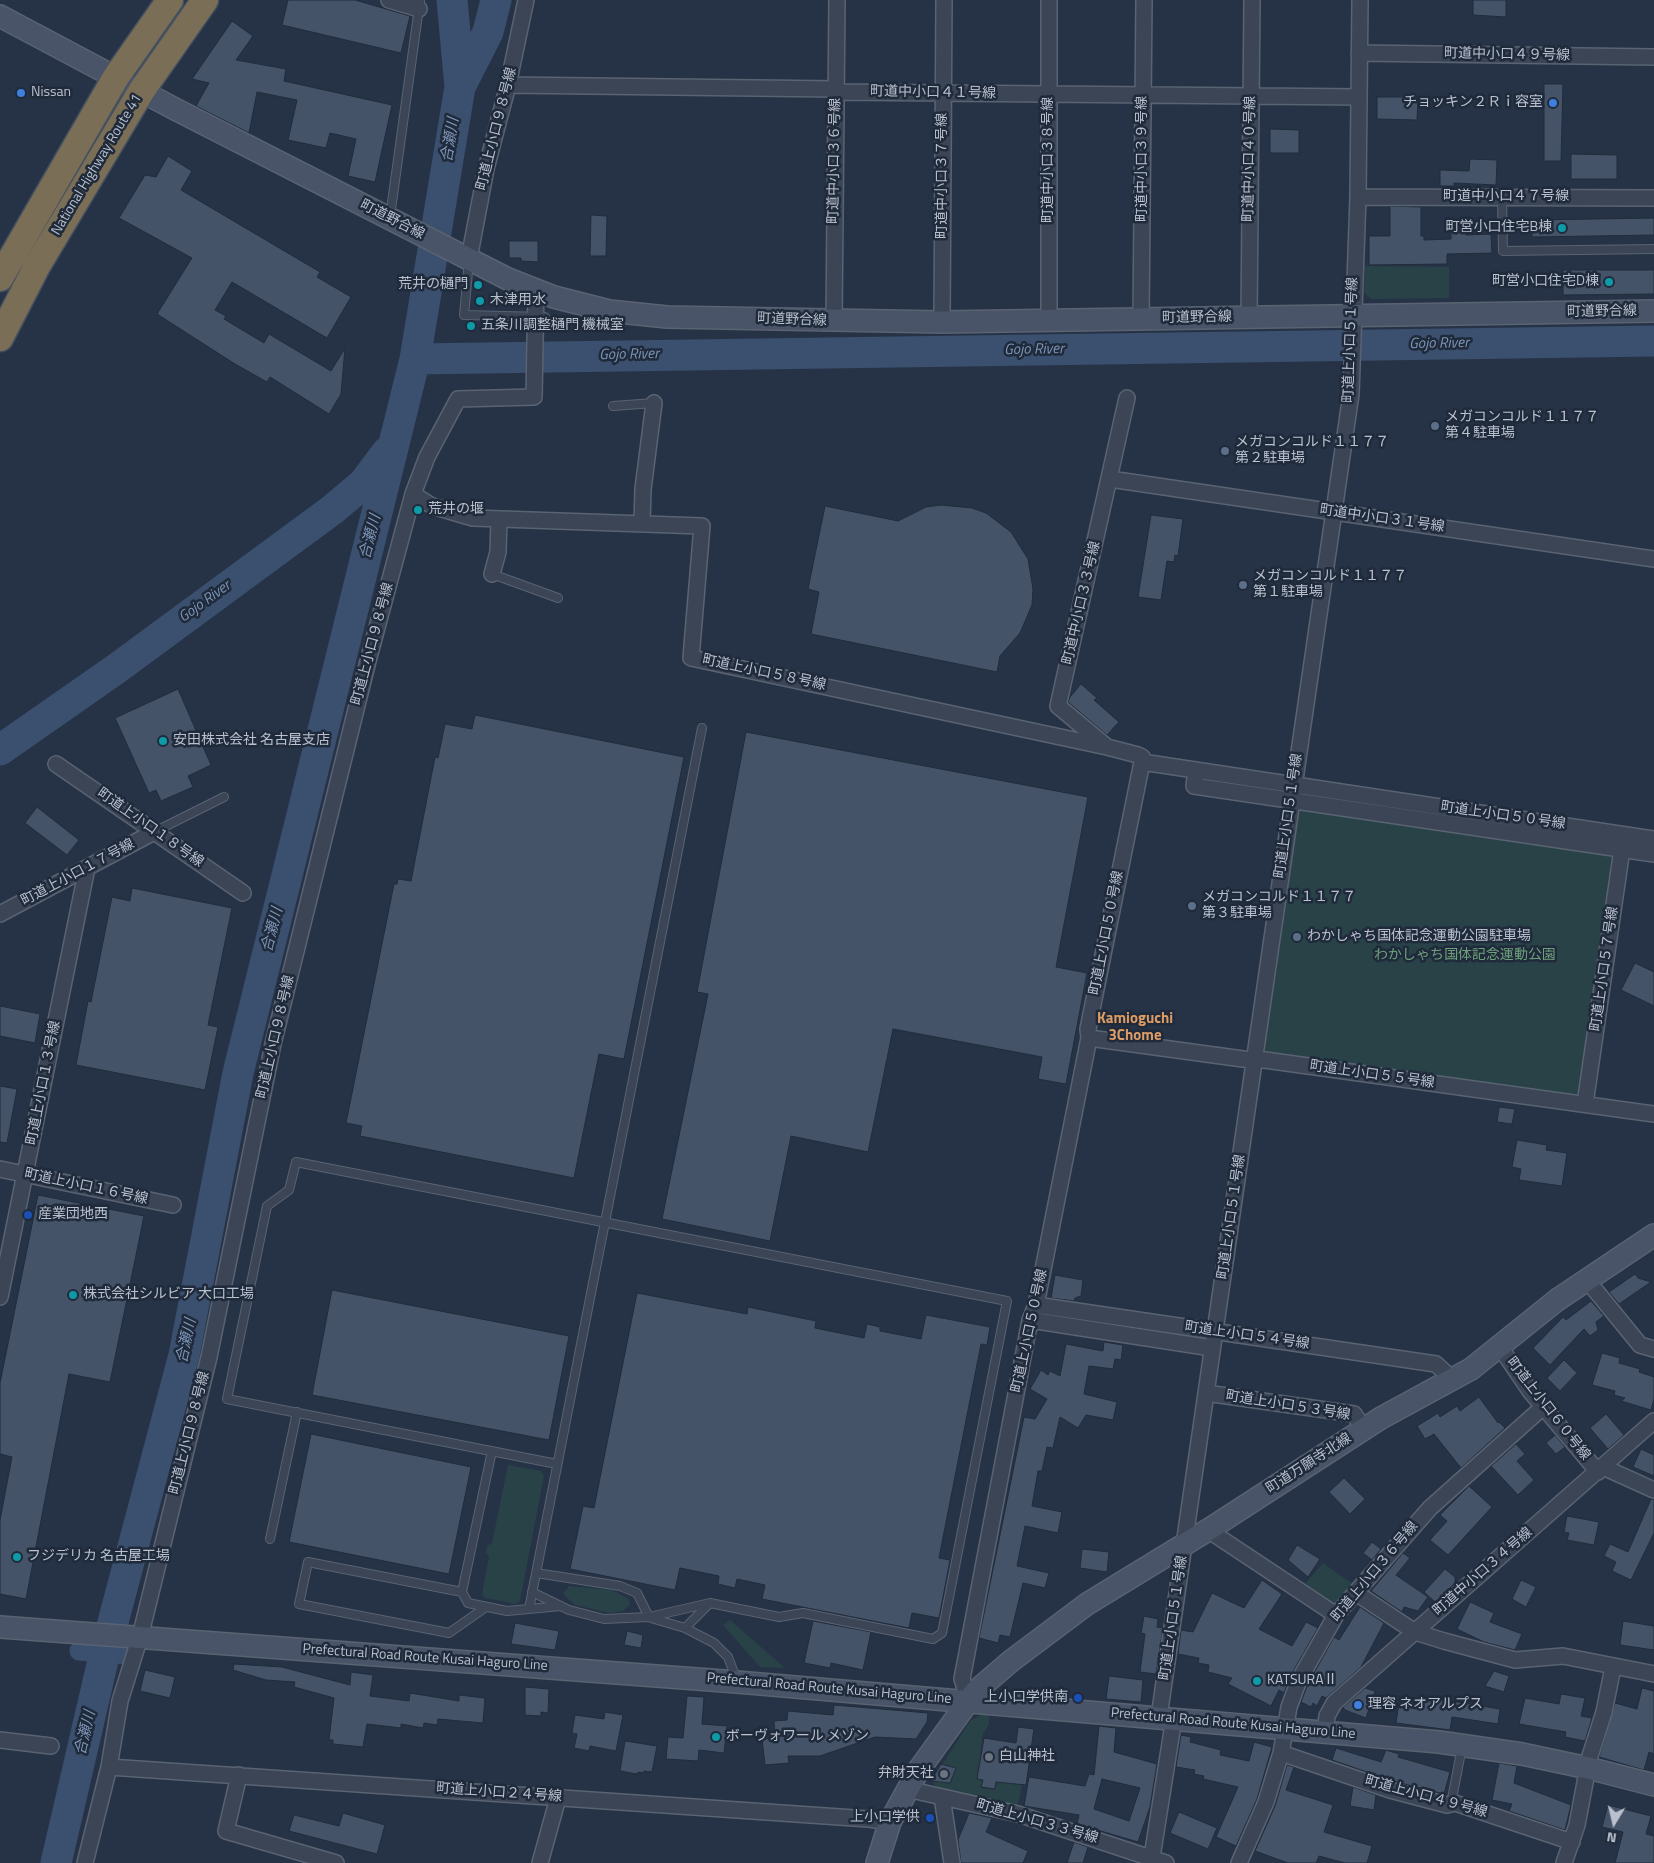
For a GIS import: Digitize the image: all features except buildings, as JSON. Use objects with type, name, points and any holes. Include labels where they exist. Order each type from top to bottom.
[{"type":"highway","name":"National Highway Route 41","points":[[0,278],[116,77],[170,0]]},
{"type":"highway","name":"National Highway Route 41","points":[[0,338],[37,266],[142,90],[205,0]]},
{"type":"street","points":[[389,0],[419,4]]},
{"type":"street","name":"町道上小口９８号線","points":[[467,258],[526,0]]},
{"type":"street","name":"町道中小口３６号線","points":[[834,321],[837,0]]},
{"type":"street","name":"町道中小口３７号線","points":[[942,322],[944,0]]},
{"type":"street","name":"町道中小口３８号線","points":[[1048,320],[1049,0]]},
{"type":"street","name":"町道中小口３９号線","points":[[1141,319],[1144,0]]},
{"type":"street","name":"町道中小口４０号線","points":[[1249,317],[1252,0]]},
{"type":"street","name":"町道上小口５１号線","points":[[1159,1860],[1167,1718],[1184,1544],[1332,511],[1351,394],[1352,319],[1358,197],[1360,0]]},
{"type":"street","name":"町道野合線","points":[[0,16],[390,223],[536,290],[582,305],[638,315],[942,322],[1249,317],[1352,319],[1654,311]]},
{"type":"street","name":"町道中小口４９号線","points":[[1359,53],[1654,57]]},
{"type":"street","name":"町道中小口４１号線","points":[[508,85],[836,89],[842,92],[944,94],[1251,98],[1359,97]]},
{"type":"street","name":"町道中小口４７号線","points":[[1358,197],[1654,198]]},
{"type":"street","name":"町道上小口９８号線","points":[[85,1863],[109,1767],[120,1701],[140,1637],[209,1357],[275,1035],[368,661],[413,494],[427,458],[458,399],[537,395],[539,319],[536,290]]},
{"type":"street","name":"町道中小口３３号線","points":[[1127,398],[1058,706],[1107,747],[1138,755],[1142,757],[1142,762]]},
{"type":"street","points":[[642,523],[643,489],[654,403]]},
{"type":"street","name":"町道中小口３１号線","points":[[1110,479],[1654,559]]},
{"type":"street","name":"町道上小口５８号線","points":[[413,494],[432,506],[473,518],[702,526],[691,658],[1107,747]]},
{"type":"street","points":[[492,574],[498,552],[499,519]]},
{"type":"street","name":"町道上小口５０号線","points":[[969,1701],[962,1679],[1030,1320],[1036,1305],[1089,1038],[1090,1019],[1142,762],[1293,785],[1624,842],[1654,839]]},
{"type":"street","name":"町道上小口１８号線","points":[[56,764],[156,831],[243,893]]},
{"type":"street","points":[[1196,770],[1194,786],[1624,842],[1654,854]]},
{"type":"street","name":"町道上小口１７号線","points":[[0,914],[156,831]]},
{"type":"street","name":"町道上小口５７号線","points":[[1585,1104],[1624,842]]},
{"type":"street","name":"町道上小口１３号線","points":[[0,1297],[87,868]]},
{"type":"street","name":"町道上小口５５号線","points":[[1089,1038],[1654,1114]]},
{"type":"street","name":"町道上小口１６号線","points":[[0,1168],[25,1175],[172,1205]]},
{"type":"street","name":"町道万願寺北線","points":[[877,1863],[890,1822],[907,1789],[975,1692],[1047,1632],[1364,1428],[1453,1380],[1500,1347],[1538,1314],[1654,1235]]},
{"type":"street","points":[[1587,1280],[1640,1345],[1654,1349]]},
{"type":"street","name":"町道上小口５４号線","points":[[1036,1305],[1436,1364],[1453,1380]]},
{"type":"street","points":[[1030,1320],[1212,1348]]},
{"type":"street","name":"町道上小口６０号線","points":[[1500,1347],[1543,1407],[1600,1469]]},
{"type":"street","name":"町道上小口５３号線","points":[[1206,1393],[1354,1414],[1364,1428]]},
{"type":"street","name":"町道上小口３６号線","points":[[1238,1863],[1266,1802],[1285,1739],[1286,1716],[1299,1680],[1336,1615],[1430,1508],[1543,1407]]},
{"type":"street","name":"町道中小口３４号線","points":[[1325,1732],[1327,1716],[1334,1703],[1654,1421]]},
{"type":"street","points":[[1600,1469],[1654,1490]]},
{"type":"street","points":[[1208,1530],[1336,1615]]},
{"type":"street","points":[[1356,1593],[1415,1632],[1515,1660],[1563,1656],[1613,1668],[1654,1674]]},
{"type":"street","name":"Prefectural Road Route Kusai Haguro Line","points":[[0,1627],[737,1682],[1285,1728],[1462,1745],[1588,1768],[1654,1786]]},
{"type":"street","points":[[1564,1863],[1577,1825],[1588,1768],[1606,1705],[1613,1668]]},
{"type":"street","points":[[0,1740],[51,1746]]},
{"type":"street","name":"町道上小口４９号線","points":[[1281,1753],[1390,1790],[1447,1805],[1455,1803],[1572,1842]]},
{"type":"street","name":"町道上小口２４号線","points":[[109,1767],[869,1819],[890,1822]]},
{"type":"street","points":[[239,1775],[226,1831],[336,1863]]},
{"type":"street","name":"町道上小口３３号線","points":[[907,1789],[1018,1814],[1159,1860]]},
{"type":"street","points":[[942,1796],[943,1815],[952,1863]]},
{"type":"street","points":[[540,1863],[558,1798]]},
{"type":"lane","points":[[390,223],[419,4]]},
{"type":"lane","points":[[1502,198],[1503,251],[1654,249]]},
{"type":"lane","points":[[467,258],[464,316],[539,319]]},
{"type":"lane","points":[[613,406],[654,403]]},
{"type":"lane","points":[[492,574],[558,598]]},
{"type":"lane","points":[[529,1609],[702,728]]},
{"type":"lane","points":[[156,831],[224,797]]},
{"type":"lane","points":[[532,1592],[561,1606],[597,1618],[649,1617],[710,1603],[779,1616],[803,1613],[933,1639],[942,1633],[1007,1301],[296,1162],[290,1190],[267,1206],[227,1398],[557,1464]]},
{"type":"lane","points":[[270,1539],[297,1412]]},
{"type":"lane","points":[[492,1451],[462,1592],[468,1603],[507,1611],[561,1606]]},
{"type":"lane","points":[[462,1592],[308,1562],[299,1604],[449,1633],[486,1606]]},
{"type":"lane","points":[[536,1573],[620,1586],[636,1593],[649,1617],[685,1628],[705,1637],[722,1651],[732,1664],[737,1682]]},
{"type":"lane","points":[[685,1628],[710,1603]]},
{"type":"lane","points":[[1451,1804],[1462,1745]]},
{"type":"green space","points":[[1365,266],[1449,267],[1449,298],[1371,299],[1364,293]]},
{"type":"green space","name":"わかしゃち国体記念運動公園","points":[[1298,807],[1616,853],[1582,1088],[1576,1095],[1570,1094],[1569,1096],[1267,1053],[1263,1048]]},
{"type":"green space","points":[[508,1465],[541,1471],[544,1476],[520,1601],[516,1604],[485,1598],[482,1594],[489,1557],[486,1553],[487,1546],[492,1543]]},
{"type":"green space","points":[[1323,1563],[1357,1587],[1340,1602],[1334,1603],[1305,1584]]},
{"type":"green space","points":[[569,1586],[611,1590],[628,1598],[630,1605],[623,1611],[610,1613],[575,1605],[563,1594]]},
{"type":"green space","points":[[730,1620],[785,1668],[760,1667],[723,1625]]},
{"type":"green space","points":[[984,1713],[989,1717],[989,1724],[983,1734],[977,1779],[982,1780],[981,1788],[995,1790],[997,1782],[1002,1783],[1004,1770],[1029,1755],[1017,1808],[948,1792],[935,1786],[932,1781],[970,1721]]},
{"type":"waterway","points":[[452,0],[460,87]]},
{"type":"waterway","name":"合瀬川","points":[[56,1863],[104,1656],[184,1355],[238,1073],[415,359],[460,87],[488,32],[496,0]]},
{"type":"waterway","name":"Gojo River","points":[[415,359],[1654,341]]},
{"type":"waterway","name":"Gojo River","points":[[0,750],[116,669],[332,510],[363,484],[387,452]]},
{"type":"waterway","name":"合瀬川","points":[[79,1651],[129,1655]]},
{"type":"place","name":"Nissan","points":[[21,93]]},
{"type":"place","name":"チョッキン２Ｒｉ容室","points":[[1553,103]]},
{"type":"place","name":"町営小口住宅B棟","points":[[1562,228]]},
{"type":"place","name":"町営小口住宅D棟","points":[[1609,282]]},
{"type":"place","name":"荒井の樋門","points":[[478,285]]},
{"type":"place","name":"木津用水","points":[[480,301]]},
{"type":"place","name":"五条川調整樋門 機械室","points":[[471,326]]},
{"type":"place","name":"メガコンコルド１１７７ 第４駐車場","points":[[1435,426]]},
{"type":"place","name":"メガコンコルド１１７７ 第２駐車場","points":[[1225,451]]},
{"type":"place","name":"荒井の堰","points":[[418,510]]},
{"type":"place","name":"メガコンコルド１１７７ 第１駐車場","points":[[1243,585]]},
{"type":"place","name":"安田株式会社 名古屋支店","points":[[163,741]]},
{"type":"place","name":"メガコンコルド１１７７ 第３駐車場","points":[[1192,906]]},
{"type":"place","name":"わかしゃち国体記念運動公園駐車場","points":[[1297,937]]},
{"type":"place","name":"産業団地西","points":[[28,1215]]},
{"type":"place","name":"株式会社シルビア 大口工場","points":[[73,1295]]},
{"type":"place","name":"フジデリカ 名古屋工場","points":[[17,1557]]},
{"type":"place","name":"KATSURAⅡ","points":[[1257,1681]]},
{"type":"place","name":"上小口学供南","points":[[1078,1698]]},
{"type":"place","name":"理容 ネオアルプス","points":[[1358,1705]]},
{"type":"place","name":"ボーヴォワール メゾン","points":[[716,1737]]},
{"type":"place","name":"白山神社","points":[[989,1757]]},
{"type":"place","name":"弁財天社","points":[[944,1774]]},
{"type":"place","name":"上小口学供","points":[[930,1818]]},
{"type":"district","name":"Kamioguchi 3Chome","points":[[1135,1028]]}]
